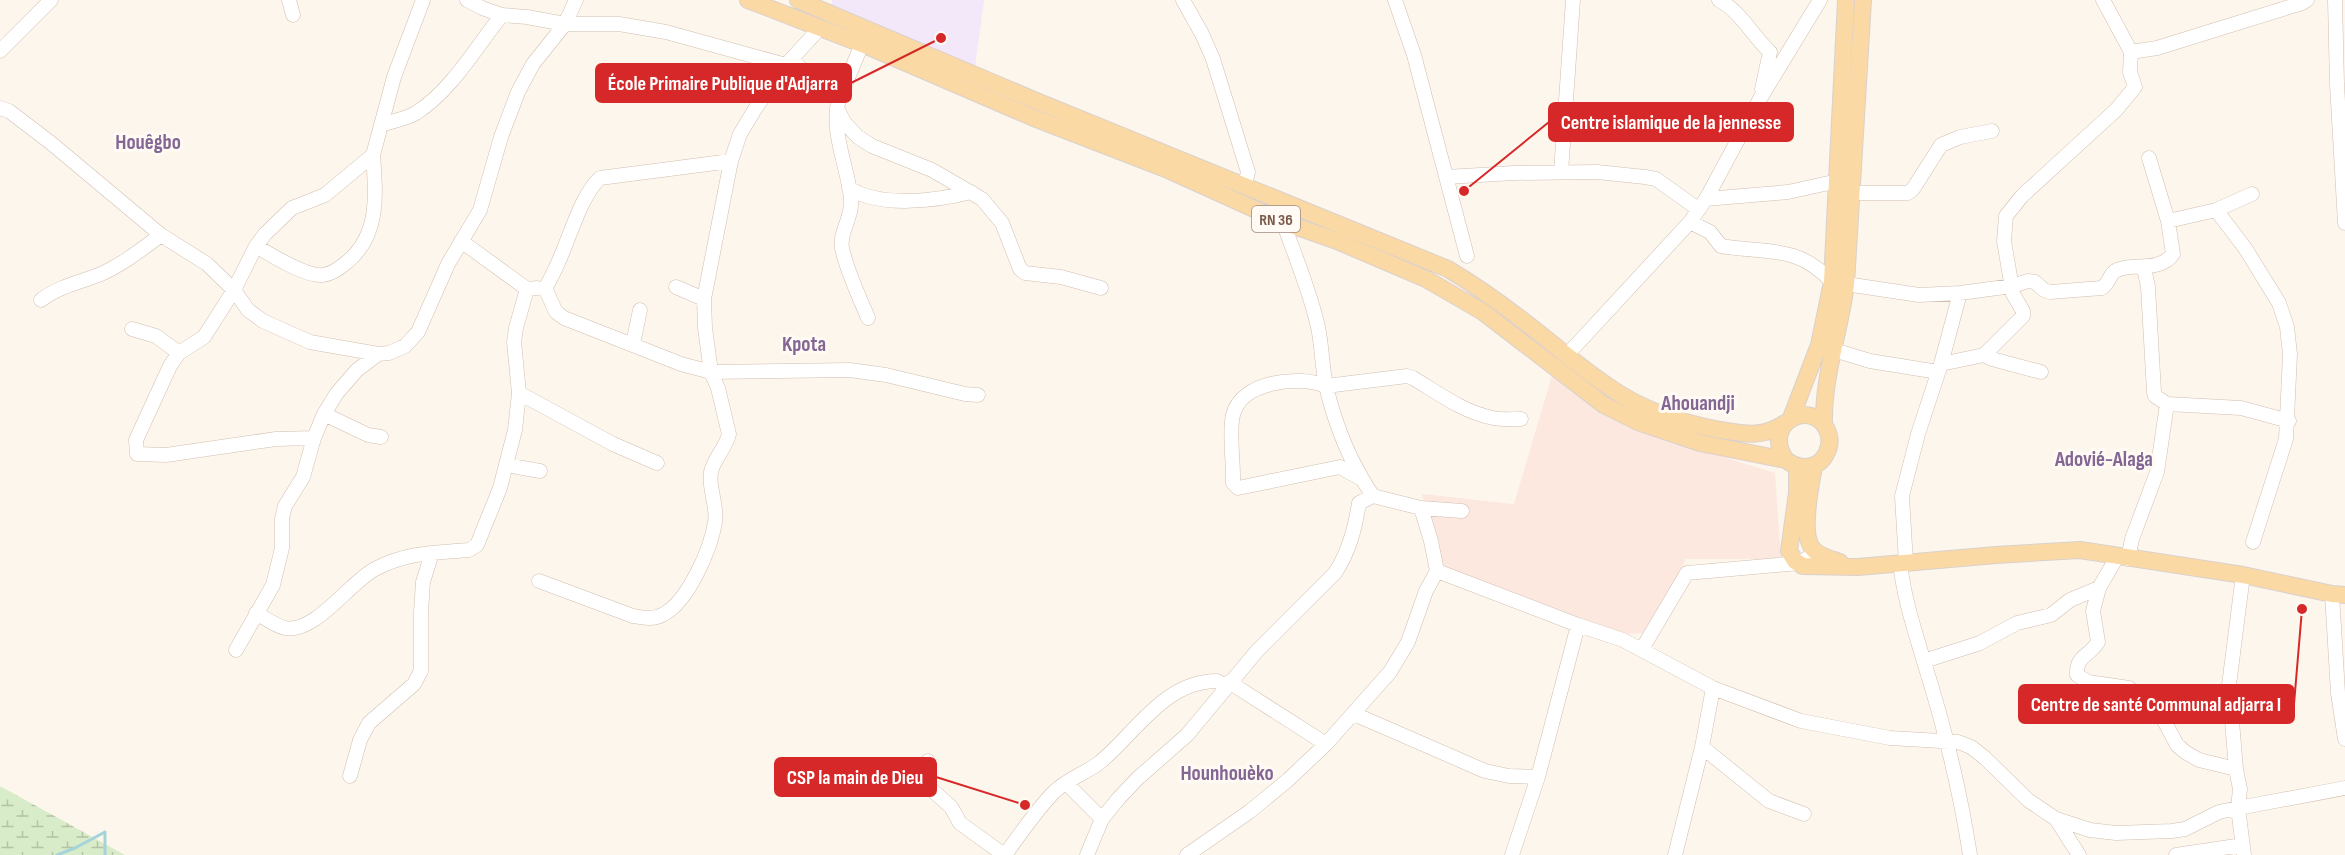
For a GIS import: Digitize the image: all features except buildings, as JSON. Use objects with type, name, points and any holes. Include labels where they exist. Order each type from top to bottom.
[{"type":"main road","name":"RN 36","points":[[748,0],[862,44],[1034,118],[1166,169],[1282,222],[1337,241],[1426,279],[1483,312],[1604,405],[1638,422],[1700,443],[1799,464]]},
{"type":"main road","name":"RN 36","points":[[798,0],[817,3],[1034,100],[1448,269],[1480,288],[1599,381],[1626,398],[1650,409],[1715,429],[1751,434],[1774,431],[1788,420]]},
{"type":"main road","points":[[1846,0],[1838,181],[1839,283],[1842,317],[1824,390],[1824,424],[1830,435],[1830,447],[1824,458],[1799,464],[1780,452],[1778,441],[1780,431],[1788,420],[1819,345],[1839,283],[1853,193],[1863,0]]},
{"type":"main road","points":[[1788,420],[1809,415],[1824,424]]},
{"type":"main road","points":[[1799,464],[1808,541],[1816,553],[1858,567]]},
{"type":"main road","points":[[1799,464],[1789,551],[1803,566],[1858,567],[2080,550],[2243,574],[2338,594]]},
{"type":"street","points":[[0,51],[51,0]]},
{"type":"street","points":[[289,0],[293,15]]},
{"type":"street","points":[[256,246],[310,273],[321,276],[331,274],[345,264],[357,254],[368,239],[375,205],[373,155],[394,77],[423,0]]},
{"type":"street","points":[[467,0],[502,15],[527,16],[565,24],[619,24],[666,32],[788,63],[838,103],[843,122],[858,137],[872,146],[932,170],[982,199],[1002,223],[1020,269],[1025,273],[1062,277],[1101,288]]},
{"type":"street","points":[[0,108],[9,111],[51,143],[161,235],[207,264],[234,290],[248,310],[284,332],[310,342],[378,354],[389,353],[405,346],[418,332],[447,264],[480,210],[501,137],[518,92],[533,64],[565,24],[576,0]]},
{"type":"street","points":[[1183,0],[1202,33],[1221,81],[1248,172],[1245,185]]},
{"type":"street","points":[[1562,172],[1573,0]]},
{"type":"street","points":[[1719,0],[1740,15],[1759,42],[1770,52],[1761,97]]},
{"type":"street","points":[[1738,0],[1740,15]]},
{"type":"street","points":[[1567,355],[1690,222],[1761,97],[1820,0]]},
{"type":"street","points":[[1834,350],[1870,361],[1940,368],[1984,355],[2023,316],[2023,311],[2015,298],[2004,241],[2006,216],[2022,196],[2116,110],[2136,87],[2130,72],[2131,52],[2103,0]]},
{"type":"street","points":[[2131,52],[2157,48],[2307,0]]},
{"type":"street","points":[[2335,0],[2345,223]]},
{"type":"street","points":[[1398,2],[1467,256]]},
{"type":"street","points":[[381,125],[415,114],[425,106],[447,86],[502,15]]},
{"type":"street","points":[[539,581],[633,616],[649,619],[665,614],[697,576],[716,520],[710,474],[728,441],[729,434],[718,388],[711,372],[705,328],[704,298],[730,161],[740,134],[788,63],[819,28]]},
{"type":"street","points":[[862,44],[838,103],[841,154],[849,188],[851,211],[842,236],[842,250],[868,318]]},
{"type":"street","points":[[1853,193],[1892,195],[1908,193],[1920,179],[1941,145],[1960,137],[1992,131]]},
{"type":"street","points":[[314,438],[276,439],[166,455],[137,454],[136,440],[160,385],[179,353],[204,337],[234,290],[256,246],[280,218],[292,208],[325,195],[373,155]]},
{"type":"street","points":[[1690,222],[1710,232],[1721,246],[1787,254],[1804,259],[1839,283],[1919,295],[1960,293],[2028,281],[2035,282],[2050,292],[2102,288],[2107,284],[2112,273],[2117,270],[2144,268],[2167,260],[2173,254],[2168,221],[2149,158]]},
{"type":"street","points":[[545,288],[554,274],[586,198],[600,178],[730,161]]},
{"type":"street","points":[[1446,177],[1562,172],[1597,172],[1652,177],[1702,204],[1788,192],[1838,181]]},
{"type":"street","points":[[849,188],[866,197],[911,200],[933,200],[971,192]]},
{"type":"street","points":[[2168,221],[2216,210],[2252,194]]},
{"type":"street","points":[[2216,210],[2245,248],[2279,303],[2287,327],[2290,354],[2289,421],[2278,468],[2253,542]]},
{"type":"street","points":[[1282,222],[1311,299],[1318,325],[1326,386],[1336,419],[1360,478],[1373,496],[1421,508],[1462,511]]},
{"type":"street","points":[[41,300],[52,291],[100,274],[127,260],[161,235]]},
{"type":"street","points":[[461,241],[527,289],[545,288]]},
{"type":"street","points":[[2144,268],[2148,287],[2156,396],[2167,404],[2241,408],[2289,421]]},
{"type":"street","points":[[676,287],[704,298]]},
{"type":"street","points":[[545,288],[556,312],[564,318],[681,364],[711,372],[850,370],[886,375],[978,395]]},
{"type":"street","points":[[256,613],[285,628],[300,627],[318,616],[367,573],[376,568],[407,555],[470,550],[475,547],[500,488],[519,411],[514,342],[527,289]]},
{"type":"street","points":[[1960,293],[1902,496],[1903,563],[1905,598],[1945,740],[1970,855]]},
{"type":"street","points":[[633,344],[640,310]]},
{"type":"street","points":[[132,329],[156,336],[179,353]]},
{"type":"street","points":[[237,650],[273,585],[282,548],[282,519],[285,506],[303,477],[314,438],[324,414],[337,393],[357,370],[378,354]]},
{"type":"street","points":[[1984,355],[2041,372]]},
{"type":"street","points":[[1360,478],[1340,467],[1238,488],[1233,483],[1232,421],[1237,403],[1254,391],[1280,382],[1315,381],[1326,386],[1407,376],[1448,400],[1485,416],[1521,419]]},
{"type":"street","points":[[519,393],[622,449],[657,463]]},
{"type":"street","points":[[2167,404],[2157,472],[2123,558],[2099,588],[2094,611],[2098,642],[2078,663],[2077,675],[2088,682],[2129,688],[2161,715],[2177,745],[2185,752],[2199,760],[2236,769]]},
{"type":"street","points":[[324,414],[368,435],[381,437]]},
{"type":"street","points":[[506,465],[540,471]]},
{"type":"street","points":[[1087,855],[1102,819],[1137,778],[1187,735],[1228,685],[1308,598],[1335,573],[1351,542],[1359,503],[1373,496]]},
{"type":"street","points":[[1187,855],[1261,802],[1326,744],[1379,686],[1401,655],[1437,571],[1421,508]]},
{"type":"street","points":[[350,776],[360,740],[369,723],[414,684],[421,671],[422,592],[432,553]]},
{"type":"street","points":[[1642,649],[1687,573],[1798,563],[1816,553]]},
{"type":"street","points":[[1437,571],[1623,640],[1713,688],[1801,721],[1890,738],[1945,740],[1971,747],[2028,800],[2056,819],[2090,830],[2116,834],[2185,829],[2219,812],[2345,788]]},
{"type":"street","points":[[2176,855],[2243,850],[2238,808],[2240,789],[2236,769],[2229,685],[2243,574]]},
{"type":"street","points":[[1924,660],[1980,643],[2017,623],[2050,615],[2070,600],[2099,588]]},
{"type":"street","points":[[2338,594],[2338,693],[2345,739]]},
{"type":"street","points":[[1512,855],[1538,777],[1578,625]]},
{"type":"street","points":[[928,761],[921,774],[921,780],[951,807],[960,823],[1005,855],[1053,793],[1098,764],[1151,711],[1175,694],[1212,681],[1228,685],[1326,744]]},
{"type":"street","points":[[1675,855],[1702,747],[1713,688]]},
{"type":"street","points":[[1354,714],[1485,771],[1509,776],[1538,777]]},
{"type":"street","points":[[1702,747],[1769,801],[1804,814]]},
{"type":"street","points":[[1066,783],[1102,819]]},
{"type":"street","points":[[2056,819],[2079,855]]},
{"type":"shaded area","points":[[832,0],[984,0],[975,67],[831,9]]},
{"type":"shaded area","points":[[1553,372],[1627,427],[1775,473],[1781,559],[1686,559],[1647,633],[1626,634],[1441,570],[1422,494],[1514,504]]},
{"type":"green space","points":[[0,786],[125,855],[0,855]]},
{"type":"waterway","points":[[57,855],[105,832],[105,855]]},
{"type":"place","name":"École Primaire Publique d'Adjarra","points":[[941,38]]},
{"type":"place","name":"Centre islamique de la jennesse","points":[[1464,191]]},
{"type":"place","name":"Centre de santé Communal adjarra I","points":[[2302,609]]},
{"type":"place","name":"CSP la main de Dieu","points":[[1025,805]]},
{"type":"district","name":"Houêgbo","points":[[148,142]]},
{"type":"district","name":"Kpota","points":[[804,344]]},
{"type":"district","name":"Ahouandji","points":[[1698,403]]},
{"type":"district","name":"Adovié-Alaga","points":[[2104,459]]},
{"type":"district","name":"Hounhouèko","points":[[1227,773]]}]
